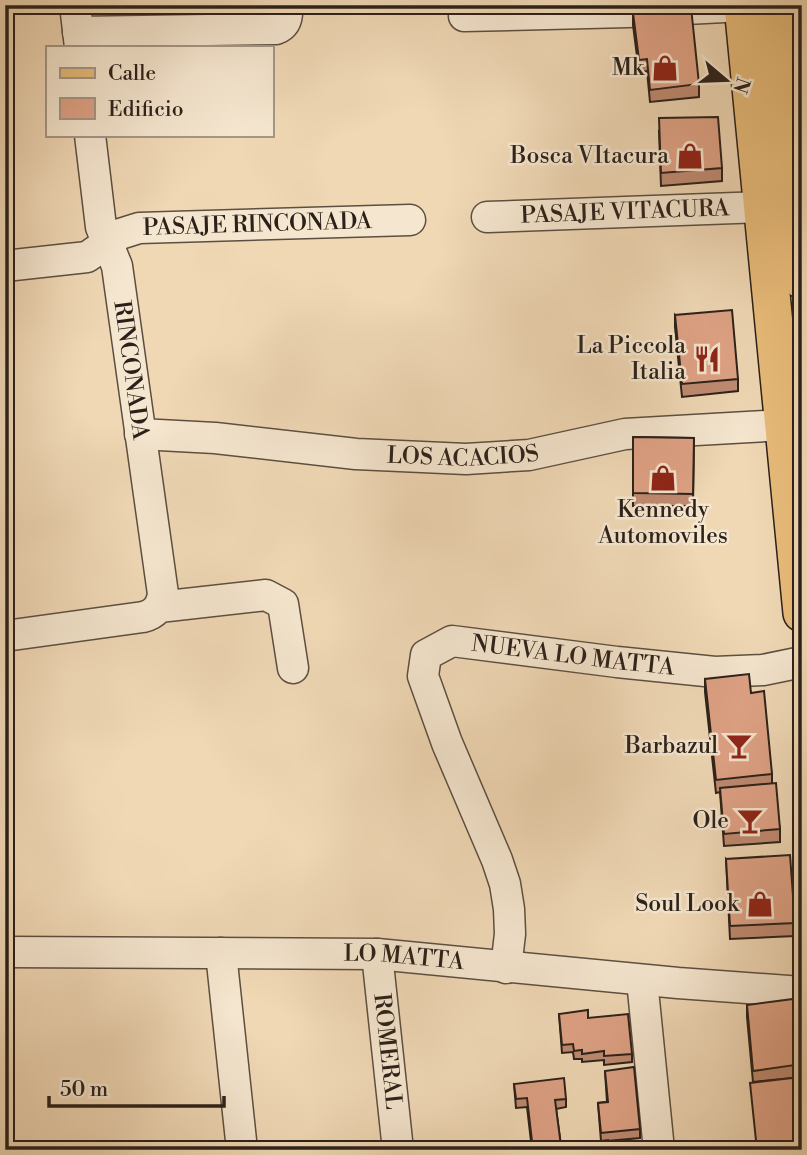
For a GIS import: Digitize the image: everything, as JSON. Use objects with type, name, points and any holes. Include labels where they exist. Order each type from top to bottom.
[{"type":"main road","points":[[754,6],[763,207],[802,613]]},
{"type":"main road","points":[[754,6],[802,280]]},
{"type":"street","points":[[78,28],[276,29],[287,19],[287,5]]},
{"type":"street","points":[[464,16],[754,6]]},
{"type":"street","name":"RINCONADA","points":[[90,136],[101,227],[117,266],[163,587],[159,607]]},
{"type":"street","name":"PASAJE VITACURA","points":[[487,217],[763,207]]},
{"type":"street","name":"PASAJE RINCONADA","points":[[5,266],[87,257],[120,234],[138,229],[410,219]]},
{"type":"street","name":"LOS ACACIOS","points":[[140,434],[215,438],[356,454],[466,459],[529,455],[625,434],[784,425]]},
{"type":"street","points":[[5,636],[143,617],[155,612],[159,607],[266,595],[283,604],[293,668]]},
{"type":"street","name":"NUEVA LO MATTA","points":[[506,968],[510,934],[505,884],[498,860],[447,743],[431,698],[424,676],[426,655],[452,641],[715,672],[763,670],[802,663]]},
{"type":"street","name":"LO MATTA","points":[[5,952],[377,954],[506,968],[802,992]]},
{"type":"street","points":[[221,953],[242,1150]]},
{"type":"street","name":"ROMERAL","points":[[377,954],[398,1150]]},
{"type":"street","points":[[642,980],[659,1150]]},
{"type":"building","points":[[691,7],[699,84],[650,90],[647,59],[639,60],[633,13]]},
{"type":"building","name":"Bosca VItacura","points":[[718,117],[722,168],[661,173],[659,118]]},
{"type":"building","name":"La Piccola Italia","points":[[732,310],[738,379],[682,384],[675,315]]},
{"type":"building","name":"Kennedy Automoviles","points":[[633,437],[694,438],[693,494],[633,493]]},
{"type":"building","name":"Barbazul","points":[[749,674],[751,693],[764,691],[772,774],[716,780],[705,679]]},
{"type":"building","name":"Ole","points":[[776,783],[780,829],[724,834],[720,788]]},
{"type":"building","name":"Soul Look","points":[[790,855],[795,923],[730,926],[726,859]]},
{"type":"building","points":[[801,998],[802,1064],[753,1071],[747,1005]]},
{"type":"building","points":[[588,1010],[588,1018],[628,1014],[632,1054],[604,1056],[604,1051],[582,1054],[582,1050],[574,1051],[573,1044],[562,1045],[559,1014]]},
{"type":"building","points":[[634,1067],[640,1129],[601,1133],[598,1103],[608,1102],[605,1071]]},
{"type":"building","points":[[801,1077],[802,1150],[757,1150],[750,1083]]},
{"type":"building","points":[[564,1078],[566,1099],[555,1100],[561,1146],[608,1140],[609,1150],[533,1150],[527,1098],[516,1099],[514,1084]]},
{"type":"place","name":"Mk","points":[[665,68]]},
{"type":"place","name":"Bosca VItacura","points":[[690,156]]},
{"type":"place","name":"La Piccola Italia","points":[[707,359]]},
{"type":"place","name":"Kennedy Automoviles","points":[[663,478]]},
{"type":"place","name":"Barbazul","points":[[739,746]]},
{"type":"place","name":"Ole","points":[[750,821]]},
{"type":"place","name":"Soul Look","points":[[760,904]]}]
